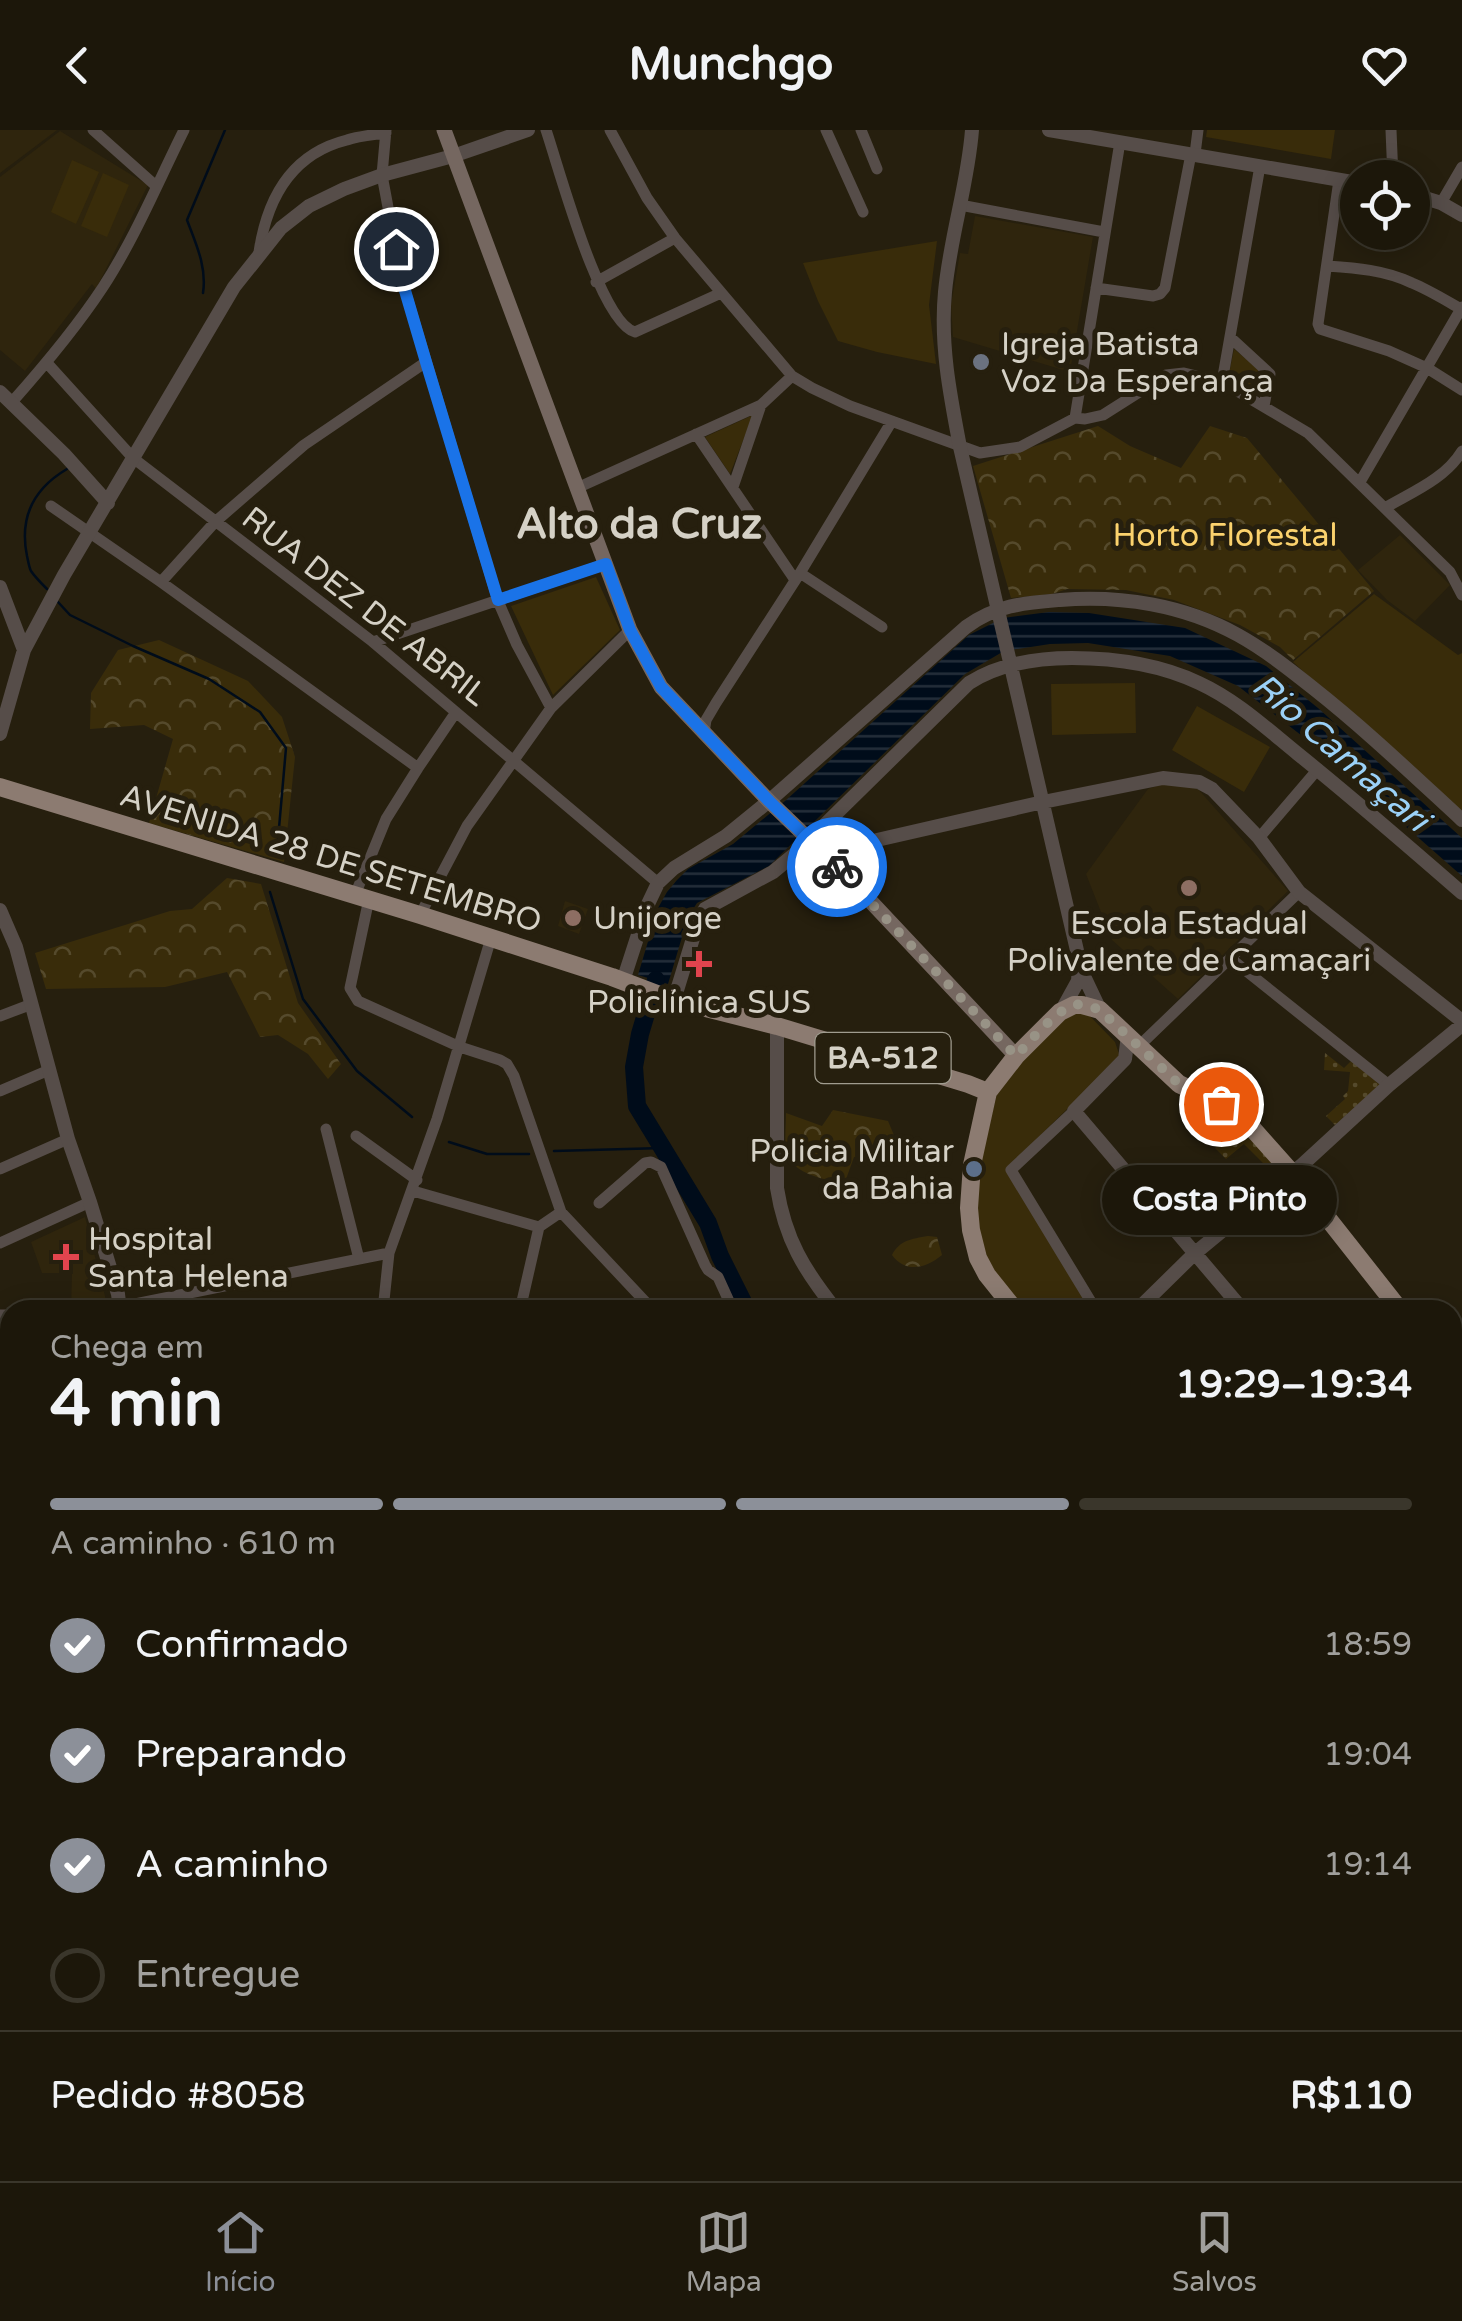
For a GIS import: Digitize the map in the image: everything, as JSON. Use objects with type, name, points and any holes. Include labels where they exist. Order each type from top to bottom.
[{"type":"main road","points":[[444,130],[630,630],[661,687],[1016,1056]]},
{"type":"main road","name":"AVENIDA 28 DE SETEMBRO","points":[[0,786],[420,915],[670,999],[778,1026],[988,1092]]},
{"type":"main road","points":[[1060,1012],[1074,1005],[1100,1010],[1179,1084],[1244,1119],[1292,1172],[1392,1300]]},
{"type":"main road","name":"BA-512","points":[[1007,1300],[978,1258],[969,1208],[972,1165],[988,1092],[1016,1056],[1060,1012]]},
{"type":"street","points":[[108,503],[6,397],[47,363],[103,286],[184,130]]},
{"type":"street","points":[[0,734],[24,650],[234,287],[260,252],[281,228],[309,206],[344,189],[528,130]]},
{"type":"street","points":[[546,130],[596,282],[625,328],[635,332],[721,293]]},
{"type":"street","points":[[610,130],[647,198],[675,238],[792,376],[850,406],[980,453],[1020,447],[1075,418],[1104,414],[1166,374],[1184,373],[1222,382],[1308,433],[1450,572],[1462,596]]},
{"type":"street","points":[[826,130],[862,212]]},
{"type":"street","points":[[860,130],[877,168]]},
{"type":"street","points":[[1049,130],[1340,180],[1320,329],[1388,351],[1462,390]]},
{"type":"street","points":[[1096,288],[1153,296],[1164,288],[1198,130]]},
{"type":"street","points":[[1391,130],[1392,160]]},
{"type":"street","points":[[260,252],[271,202],[306,158],[345,140],[386,131],[382,176],[401,277],[498,600],[551,708]]},
{"type":"street","points":[[100,132],[156,186]]},
{"type":"street","points":[[972,134],[945,290],[946,374],[1082,972],[1100,1010]]},
{"type":"street","points":[[1075,418],[1120,142]]},
{"type":"street","points":[[1222,382],[1260,166]]},
{"type":"street","points":[[1442,204],[1462,167]]},
{"type":"street","points":[[1430,200],[1462,215]]},
{"type":"street","points":[[960,205],[1104,232]]},
{"type":"street","points":[[596,282],[675,238]]},
{"type":"street","points":[[1327,266],[1388,274],[1461,308],[1360,482]]},
{"type":"street","points":[[1231,338],[1268,370],[1264,406]]},
{"type":"street","points":[[161,582],[215,522],[304,445],[426,362]]},
{"type":"street","name":"RUA DEZ DE ABRIL","points":[[47,363],[133,458],[373,642],[658,883]]},
{"type":"street","points":[[577,488],[761,405],[792,376]]},
{"type":"street","points":[[733,487],[761,405]]},
{"type":"street","points":[[704,733],[716,703],[892,421]]},
{"type":"street","points":[[696,434],[797,577],[882,627]]},
{"type":"street","points":[[1384,508],[1441,475],[1462,451]]},
{"type":"street","points":[[51,506],[418,768]]},
{"type":"street","points":[[373,642],[606,564]]},
{"type":"street","points":[[0,587],[24,650]]},
{"type":"street","points":[[628,984],[648,904],[658,883],[771,803],[983,614],[1090,598],[1140,601],[1195,616],[1235,633],[1270,654],[1348,716],[1462,820]]},
{"type":"street","points":[[420,915],[467,826],[551,708],[630,630]]},
{"type":"street","points":[[670,999],[705,909],[773,872],[969,683],[1011,660],[1123,660],[1198,682],[1234,702],[1462,894]]},
{"type":"street","points":[[456,712],[386,820],[362,897],[350,988],[358,1001],[507,1064],[561,1212],[644,1300]]},
{"type":"street","points":[[1260,838],[1318,770]]},
{"type":"street","points":[[844,873],[877,840],[1162,778],[1199,782],[1212,788],[1260,838],[1300,892],[1462,1023],[1194,1254],[1147,1300]]},
{"type":"street","points":[[1090,1300],[1011,1170],[1126,1059],[1133,1040],[1300,892]]},
{"type":"street","points":[[0,910],[16,947],[68,1139],[118,1300]]},
{"type":"street","points":[[384,1300],[389,1253],[460,1047],[491,938]]},
{"type":"street","points":[[1230,958],[1389,1084]]},
{"type":"street","points":[[1060,1012],[1078,980],[1080,960]]},
{"type":"street","points":[[0,1016],[32,1004]]},
{"type":"street","points":[[778,1026],[781,1214],[803,1266],[828,1300]]},
{"type":"street","points":[[0,1090],[49,1070]]},
{"type":"street","points":[[1074,1111],[1234,1300]]},
{"type":"street","points":[[326,1129],[359,1258]]},
{"type":"street","points":[[356,1136],[415,1185],[539,1227]]},
{"type":"street","points":[[0,1168],[68,1139]]},
{"type":"street","points":[[599,1203],[645,1162],[661,1167],[708,1270],[718,1277],[729,1300]]},
{"type":"street","points":[[0,1244],[90,1202]]},
{"type":"street","points":[[522,1300],[539,1227],[561,1212]]},
{"type":"street","points":[[158,1300],[389,1253]]},
{"type":"shaded area","points":[[0,130],[57,130],[0,173]]},
{"type":"shaded area","points":[[60,131],[148,185],[96,289],[92,284],[25,371],[0,350],[0,177]]},
{"type":"shaded area","points":[[975,216],[1093,237],[1070,372],[953,337],[951,305],[960,253],[968,254]]},
{"type":"shaded area","points":[[1400,535],[1450,585],[1415,621],[1387,600],[1358,570]]},
{"type":"shaded area","name":"Escola Estadual Polivalente de Camaçari","points":[[1169,782],[1198,789],[1288,891],[1178,999],[1112,940],[1086,874],[1148,789]]},
{"type":"shaded area","name":"Unijorge","points":[[565,901],[588,909],[579,934],[558,926]]},
{"type":"shaded area","name":"Hospital Santa Helena","points":[[85,1217],[106,1300],[71,1300],[72,1273],[42,1273],[31,1242]]},
{"type":"green space","points":[[1207,130],[1335,130],[1331,159],[1206,137]]},
{"type":"green space","points":[[72,160],[99,172],[76,224],[51,212]]},
{"type":"green space","points":[[103,173],[129,185],[107,237],[81,226]]},
{"type":"green space","points":[[937,241],[929,305],[936,364],[838,341],[803,263]]},
{"type":"green space","points":[[1234,349],[1265,375],[1253,395],[1228,379]]},
{"type":"green space","points":[[753,415],[730,474],[705,437]]},
{"type":"green space","name":"Horto Florestal","points":[[1098,426],[1130,446],[1181,468],[1210,426],[1247,438],[1374,591],[1293,660],[1280,647],[1240,625],[1174,600],[1126,590],[1067,589],[1011,598],[973,466]]},
{"type":"green space","points":[[596,577],[620,630],[553,695],[511,606]]},
{"type":"green space","points":[[1374,594],[1458,655],[1462,653],[1462,817],[1293,662]]},
{"type":"green space","points":[[159,640],[248,681],[282,717],[295,757],[284,862],[149,823],[173,739],[144,725],[90,729],[91,693],[118,650]]},
{"type":"green space","points":[[1135,683],[1136,733],[1052,735],[1051,684]]},
{"type":"green space","points":[[1197,706],[1270,747],[1244,792],[1172,750]]},
{"type":"green space","points":[[227,878],[261,884],[298,1003],[341,1064],[328,1079],[308,1054],[278,1035],[260,1037],[227,972],[165,987],[46,989],[35,953],[170,911],[192,909]]},
{"type":"green space","points":[[1087,1013],[1115,1042],[1120,1057],[1007,1168],[1085,1300],[1013,1300],[1001,1286],[977,1236],[976,1182],[998,1089],[1005,1077],[1070,1014]]},
{"type":"green space","points":[[1325,1053],[1344,1068],[1353,1059],[1381,1084],[1335,1125],[1326,1116],[1345,1099],[1350,1072],[1324,1070]]},
{"type":"green space","points":[[833,1110],[888,1121],[901,1152],[854,1157],[845,1182],[821,1178],[796,1167],[787,1155],[786,1113],[822,1126]]},
{"type":"green space","points":[[1240,1127],[1282,1170],[1256,1191],[1248,1181],[1265,1165],[1244,1144],[1226,1159],[1215,1148]]},
{"type":"green space","points":[[937,1237],[942,1255],[929,1263],[910,1267],[892,1255],[902,1243]]},
{"type":"water","points":[[1049,612],[1089,613],[1185,628],[1266,666],[1462,838],[1462,876],[1306,739],[1238,686],[1170,656],[1088,643],[1050,644],[1004,651],[965,674],[769,866],[697,903],[688,917],[668,984],[638,975],[658,908],[688,869],[733,844],[785,801],[969,635],[1003,618]]},
{"type":"waterway","points":[[203,293],[202,265],[187,220],[225,130]]},
{"type":"waterway","points":[[47,589],[30,569],[25,529],[37,495],[67,469]]},
{"type":"waterway","points":[[58,602],[70,615],[209,679],[260,712],[286,748],[277,851]]},
{"type":"waterway","points":[[270,892],[303,999],[357,1071],[412,1117]]},
{"type":"waterway","name":"Rio Camaçari","points":[[656,980],[634,1067],[637,1106],[708,1223],[742,1300]]},
{"type":"waterway","points":[[449,1142],[487,1154],[529,1154]]},
{"type":"waterway","points":[[554,1151],[663,1148]]},
{"type":"way so far","points":[[837,867],[1016,1056],[1060,1012],[1074,1005],[1091,1006],[1179,1084],[1221,1104]]},
{"type":"place","name":"Igreja Batista Voz Da Esperança","points":[[981,362]]},
{"type":"place","name":"Escola Estadual Polivalente de Camaçari","points":[[1189,888]]},
{"type":"place","name":"Unijorge","points":[[573,918]]},
{"type":"place","name":"Policlínica SUS","points":[[699,964]]},
{"type":"place","name":"Costa Pinto","points":[[1221,1104]]},
{"type":"place","name":"Policia Militar da Bahia","points":[[974,1169]]},
{"type":"place","name":"Hospital Santa Helena","points":[[66,1257]]},
{"type":"district","name":"Alto da Cruz","points":[[639,523]]},
{"type":"route","points":[[396,249],[401,277],[498,600],[606,564],[630,630],[661,687],[837,867]]}]
